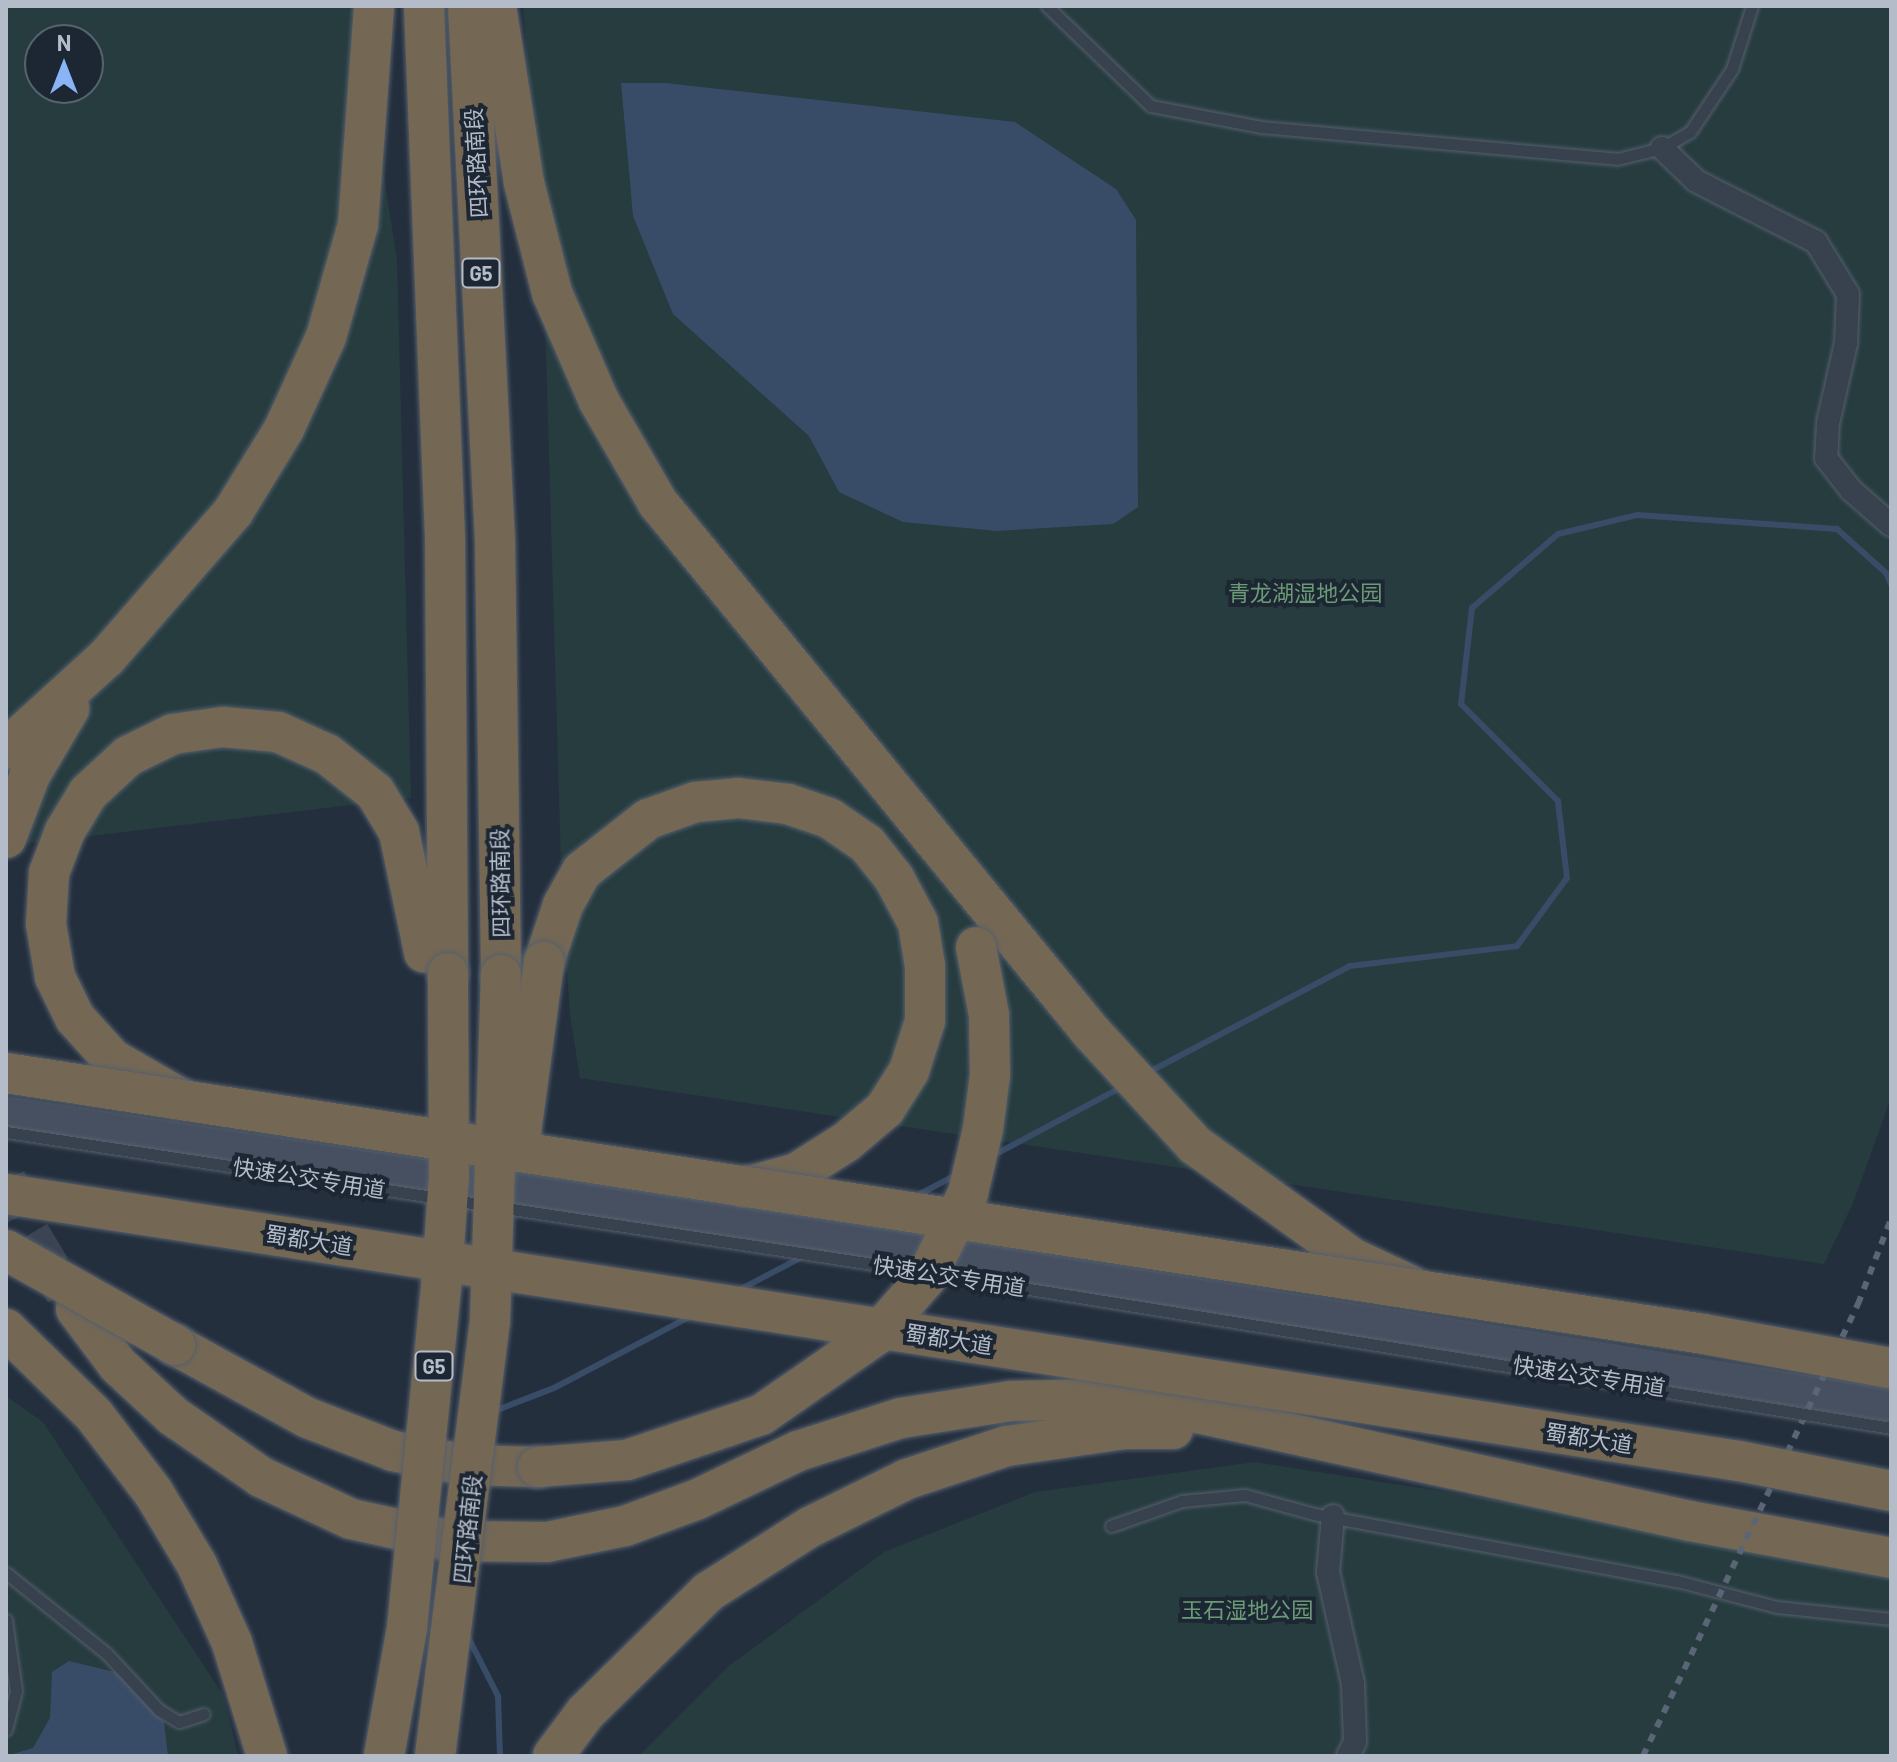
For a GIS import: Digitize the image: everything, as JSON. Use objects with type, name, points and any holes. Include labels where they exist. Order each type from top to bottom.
[{"type":"highway","points":[[6,838],[30,775],[60,721],[107,657],[233,512],[284,429],[326,337],[350,253],[367,137],[374,6]]},
{"type":"highway","name":"四环路南段","points":[[384,1756],[407,1628],[449,1176],[436,963],[445,538],[424,6]]},
{"type":"highway","name":"四环路南段","points":[[435,1756],[490,1321],[501,975],[495,540],[468,6]]},
{"type":"highway","points":[[496,6],[524,183],[552,293],[599,401],[658,503],[1092,1033],[1195,1145],[1352,1258],[1477,1317]]},
{"type":"highway","points":[[6,749],[107,657]]},
{"type":"highway","points":[[218,1115],[156,1087],[112,1059],[75,1018],[55,977],[46,924],[49,873],[65,831],[88,793],[128,756],[173,734],[223,727],[278,732],[327,754],[375,792],[399,832],[436,963]]},
{"type":"highway","points":[[490,1321],[544,962],[563,905],[582,871],[648,819],[696,802],[738,798],[788,804],[829,818],[867,844],[894,878],[918,923],[925,966],[925,1021],[909,1071],[885,1109],[834,1150],[797,1173],[718,1195]]},
{"type":"highway","points":[[6,1250],[308,1418],[393,1451],[466,1465],[538,1467],[627,1460],[761,1415],[876,1335],[926,1278],[968,1193],[983,1129],[989,1015],[976,947],[928,836]]},
{"type":"highway","points":[[6,1073],[1703,1334],[1891,1368]]},
{"type":"highway","points":[[6,1082],[1891,1381]]},
{"type":"highway","name":"蜀都大道","points":[[6,1194],[1739,1461],[1891,1491]]},
{"type":"highway","points":[[76,1309],[118,1365],[173,1416],[261,1477],[351,1519],[451,1541],[547,1542],[625,1526],[698,1499],[798,1451],[901,1418],[1011,1401],[1094,1399],[1312,1436],[1690,1521],[1891,1558]]},
{"type":"highway","points":[[6,1329],[94,1415],[153,1492],[197,1565],[232,1643],[267,1756]]},
{"type":"highway","points":[[553,1756],[585,1713],[708,1592],[810,1527],[907,1479],[1007,1446],[1125,1429],[1312,1436]]},
{"type":"main road","points":[[6,1113],[761,1225],[1891,1405]]},
{"type":"main road","points":[[6,1177],[1533,1412],[1891,1474]]},
{"type":"street","points":[[1662,148],[1696,181],[1816,242],[1848,294],[1846,343],[1828,423],[1826,458],[1851,490],[1891,525]]},
{"type":"street","points":[[1333,1516],[1328,1572],[1353,1684],[1355,1742],[1348,1756]]},
{"type":"lane","points":[[1047,6],[1151,106],[1261,127],[1617,159],[1662,148],[1690,132],[1732,69],[1752,6]]},
{"type":"lane","name":"快速公交专用道","points":[[6,1132],[1525,1366],[1891,1428]]},
{"type":"lane","points":[[1111,1526],[1182,1501],[1245,1495],[1333,1516],[1677,1581],[1777,1607],[1891,1619]]},
{"type":"lane","points":[[6,1573],[107,1654],[159,1710],[179,1722],[204,1714]]},
{"type":"lane","points":[[6,1620],[16,1691],[6,1730]]},
{"type":"green space","points":[[6,6],[370,6],[373,106],[397,260],[411,798],[6,846]]},
{"type":"green space","name":"青龙湖湿地公园","points":[[523,6],[1891,6],[1891,1098],[1853,1203],[1824,1264],[580,1078],[570,1015],[562,900],[545,318]]},
{"type":"green space","points":[[6,1396],[43,1422],[224,1696],[238,1756],[6,1756]]},
{"type":"green space","name":"玉石湿地公园","points":[[1255,1462],[1540,1507],[1891,1577],[1891,1756],[639,1756],[729,1666],[884,1552],[1035,1492]]},
{"type":"water","points":[[621,83],[665,83],[1015,122],[1116,189],[1136,220],[1138,507],[1113,524],[997,531],[903,522],[839,492],[809,436],[673,314],[633,216]]},
{"type":"water","points":[[69,1661],[127,1675],[164,1722],[168,1756],[6,1756],[33,1748],[50,1718],[52,1672]]},
{"type":"waterway","points":[[1149,1072],[1350,966],[1517,946],[1567,878],[1558,801],[1461,704],[1472,608],[1558,534],[1637,515],[1837,529],[1886,573],[1891,584]]},
{"type":"waterway","points":[[994,1155],[1122,1087]]},
{"type":"waterway","points":[[916,1196],[956,1175]]},
{"type":"waterway","points":[[739,1290],[804,1256]]},
{"type":"waterway","points":[[492,1412],[554,1388],[691,1316]]},
{"type":"waterway","points":[[467,1635],[498,1696],[500,1756]]},
{"type":"tunnel","points":[[6,1179],[30,1234],[65,1292]]},
{"type":"railway","points":[[1643,1756],[1858,1304],[1891,1219]]}]
